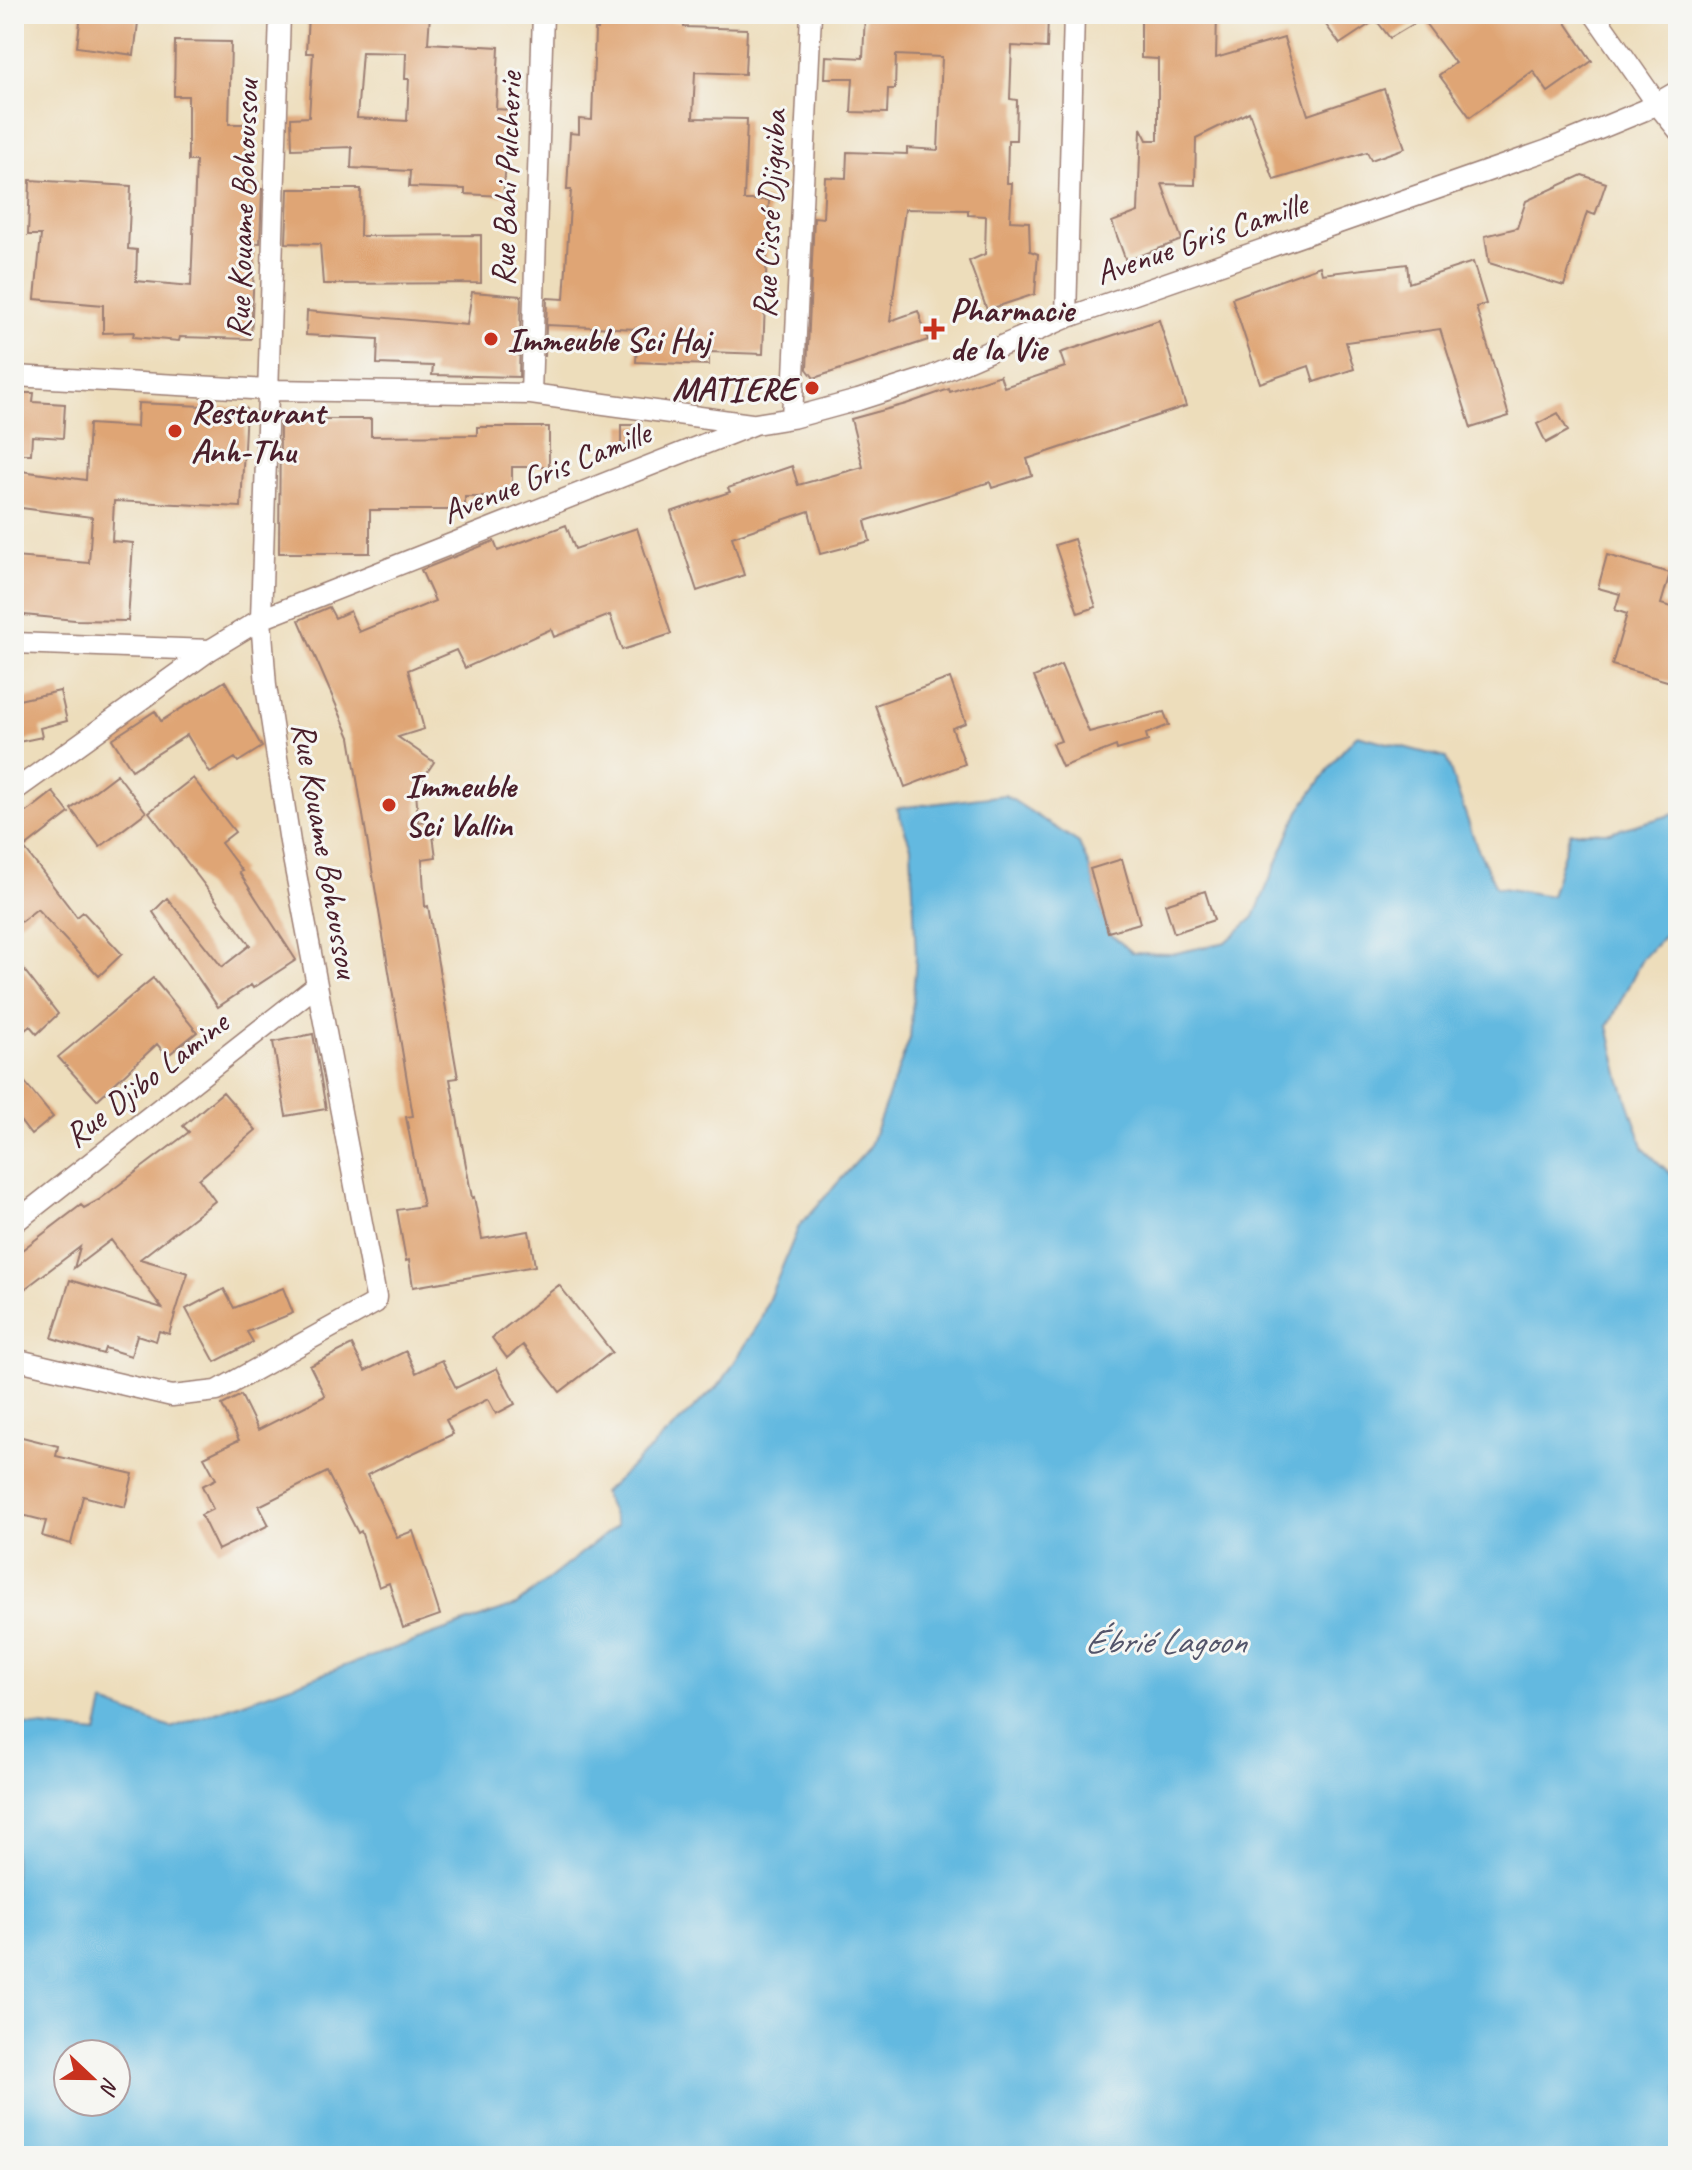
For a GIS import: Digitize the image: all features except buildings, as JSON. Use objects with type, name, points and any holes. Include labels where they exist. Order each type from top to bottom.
[{"type":"street","name":"Rue Kouame Bohoussou","points":[[14,1359],[172,1396],[203,1394],[217,1391],[375,1303],[266,686],[261,619],[280,14]]},
{"type":"street","name":"Rue Bahi Pulcherie","points":[[531,394],[543,14]]},
{"type":"street","name":"Rue Cissé Djiguiba","points":[[792,418],[811,14]]},
{"type":"street","points":[[1066,318],[1074,14]]},
{"type":"street","points":[[1594,14],[1678,130]]},
{"type":"street","name":"Avenue Gris Camille","points":[[14,791],[210,650],[261,619],[755,424],[792,418],[930,377],[1066,318],[1548,150],[1657,104],[1678,91]]},
{"type":"street","points":[[14,376],[268,390],[531,394],[755,424]]},
{"type":"street","points":[[14,643],[210,650]]},
{"type":"street","name":"Rue Djibo Lamine","points":[[14,1223],[317,985]]},
{"type":"water","name":"Ébrié Lagoon","points":[[1357,735],[1446,758],[1477,847],[1496,887],[1551,896],[1570,832],[1610,832],[1678,813],[1678,921],[1642,959],[1608,1026],[1620,1078],[1644,1149],[1678,1181],[1678,2156],[14,2156],[14,1724],[97,1733],[104,1703],[171,1728],[516,1605],[617,1525],[603,1493],[722,1382],[759,1323],[799,1226],[869,1148],[910,1038],[916,957],[911,847],[897,808],[1005,795],[1079,843],[1090,869],[1108,932],[1133,953],[1172,954],[1226,942],[1254,917],[1299,811]]},
{"type":"place","name":"Pharmacie de la Vie","points":[[934,329]]},
{"type":"place","name":"Immeuble Sci Haj","points":[[491,339]]},
{"type":"place","name":"MATIERE","points":[[812,388]]},
{"type":"place","name":"Restaurant Anh-Thu","points":[[175,431]]},
{"type":"place","name":"Immeuble Sci Vallin","points":[[389,805]]}]
